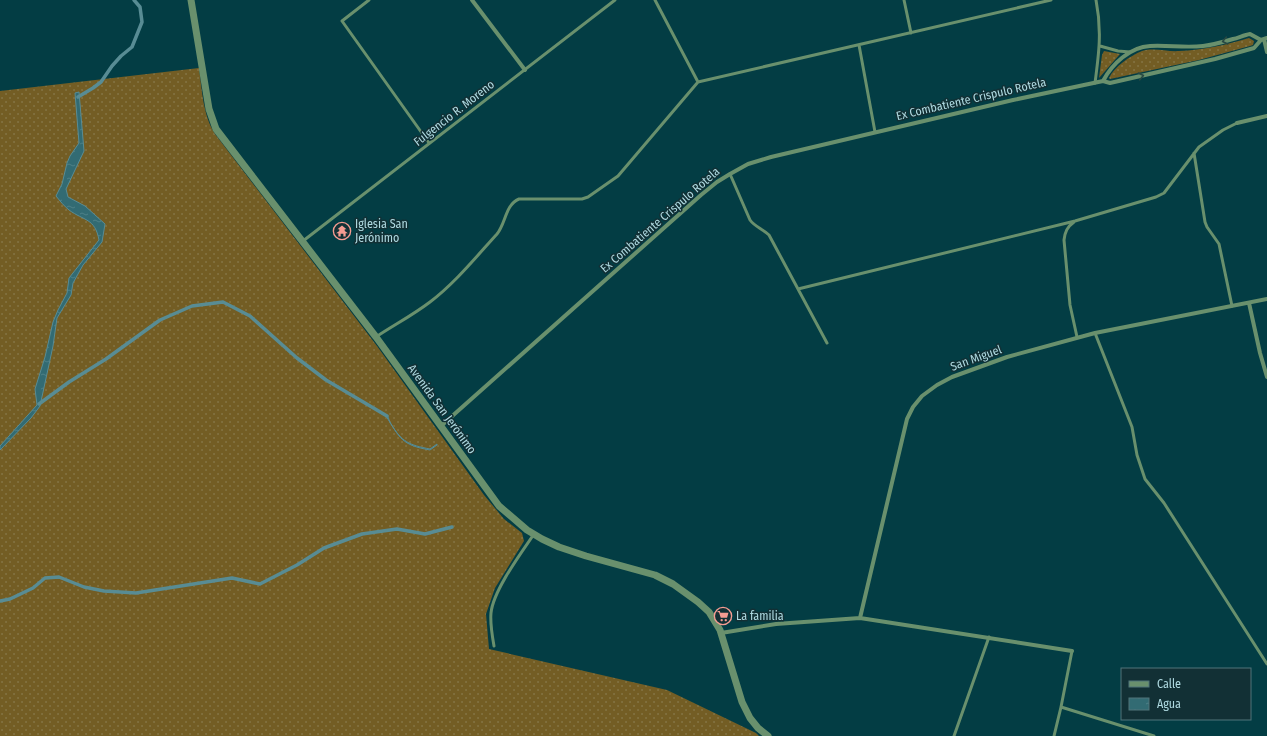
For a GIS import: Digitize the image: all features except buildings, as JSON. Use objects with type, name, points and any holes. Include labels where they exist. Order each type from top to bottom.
[{"type":"street","name":"Avenida San Jerónimo","points":[[191,0],[209,109],[216,129],[376,337],[500,506],[512,518],[534,534],[559,547],[655,575],[688,594],[709,612],[721,633],[742,702],[750,718],[758,728],[768,736]]},
{"type":"street","points":[[472,0],[525,70]]},
{"type":"street","points":[[1103,81],[1107,73],[1115,65],[1132,52],[1143,47],[1203,46],[1250,34],[1264,39],[1267,52]]},
{"type":"street","name":"Ex Combatiente Crispulo Rotela","points":[[441,426],[701,195],[717,182],[748,164],[771,157],[1013,100],[1095,82],[1110,82],[1192,65],[1254,48],[1264,39]]},
{"type":"street","points":[[1237,123],[1267,116]]},
{"type":"street","name":"San Miguel","points":[[860,618],[907,419],[913,407],[922,396],[938,385],[952,378],[1007,357],[1076,337],[1267,299]]},
{"type":"street","points":[[1250,302],[1260,353],[1267,378]]},
{"type":"street","points":[[721,633],[776,624],[860,618],[1072,651]]},
{"type":"lane","points":[[370,0],[342,21],[429,143]]},
{"type":"lane","name":"Fulgencio R. Moreno","points":[[303,241],[615,0]]},
{"type":"lane","points":[[655,0],[698,82]]},
{"type":"lane","points":[[904,0],[911,32]]},
{"type":"lane","points":[[376,337],[430,302],[452,282],[498,232],[513,201],[519,199],[582,199],[588,197],[613,180],[698,82],[1051,0]]},
{"type":"lane","points":[[1095,82],[1100,46],[1096,0]]},
{"type":"lane","points":[[859,45],[875,132]]},
{"type":"lane","points":[[1100,46],[1118,51],[1132,52]]},
{"type":"lane","points":[[798,289],[1075,221],[1156,197],[1164,193],[1194,153],[1208,140],[1237,123]]},
{"type":"lane","points":[[1194,153],[1205,222],[1219,244],[1232,306]]},
{"type":"lane","points":[[730,174],[750,220],[769,235],[827,343]]},
{"type":"lane","points":[[1075,221],[1068,226],[1064,240],[1070,305],[1076,337]]},
{"type":"lane","points":[[1095,333],[1132,427],[1137,455],[1145,479],[1164,503],[1267,664]]},
{"type":"lane","points":[[494,646],[491,631],[491,611],[496,596],[534,534]]},
{"type":"lane","points":[[954,736],[989,637]]},
{"type":"lane","points":[[1054,736],[1072,651]]},
{"type":"lane","points":[[1061,707],[1154,736]]},
{"type":"shaded area","points":[[1249,38],[1254,41],[1253,45],[1199,60],[1109,78],[1115,69],[1123,62],[1142,51],[1151,49],[1174,51],[1197,50]]},
{"type":"shaded area","points":[[1104,51],[1120,54],[1099,78],[1102,55]]},
{"type":"shaded area","points":[[199,68],[205,111],[215,134],[377,346],[484,495],[504,519],[522,533],[524,541],[495,588],[486,614],[489,649],[667,690],[756,733],[759,736],[0,736],[0,91]]},
{"type":"water","points":[[79,92],[84,151],[66,189],[68,197],[85,206],[105,224],[102,242],[83,265],[73,283],[71,295],[57,318],[53,346],[40,406],[31,418],[0,450],[0,446],[37,405],[35,389],[45,357],[53,322],[67,293],[69,278],[99,240],[92,224],[74,214],[56,196],[62,184],[70,156],[79,143],[75,93]]},
{"type":"water","points":[[395,430],[403,439],[411,444],[430,449],[437,445],[430,450],[407,443],[398,435]]},
{"type":"waterway","points":[[78,97],[101,82],[112,66],[132,47],[142,22],[140,7],[134,0]]},
{"type":"waterway","points":[[39,404],[69,382],[106,359],[160,320],[192,306],[223,302],[250,316],[297,358],[326,380],[387,416]]},
{"type":"waterway","points":[[0,601],[10,599],[33,588],[45,578],[59,577],[84,587],[104,591],[136,593],[232,578],[260,584],[297,565],[324,548],[362,534],[397,529],[425,534],[452,527]]},
{"type":"place","name":"Iglesia San Jerónimo","points":[[342,231]]},
{"type":"place","name":"La familia","points":[[723,616]]}]
